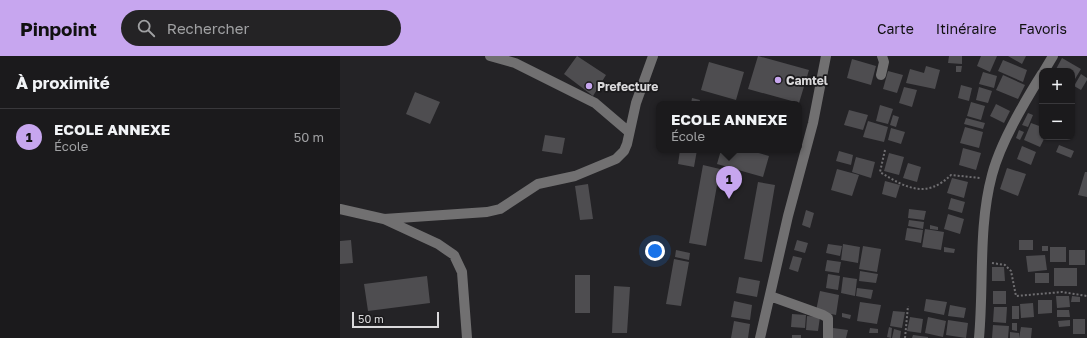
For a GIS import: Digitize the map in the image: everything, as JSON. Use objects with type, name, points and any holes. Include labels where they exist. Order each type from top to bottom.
[{"type":"street","points":[[490,56],[515,64],[595,103],[629,132]]},
{"type":"street","points":[[384,219],[487,212],[500,209],[538,184],[574,176],[616,159],[624,151],[627,144],[636,103],[653,56]]},
{"type":"street","points":[[760,338],[782,242],[818,100],[826,56]]},
{"type":"street","points":[[881,75],[884,62],[882,56]]},
{"type":"street","points":[[1046,68],[1053,56]]},
{"type":"street","points":[[979,338],[987,197],[992,173],[1011,129],[1039,79]]},
{"type":"street","points":[[340,209],[384,219],[438,244],[454,255],[462,272],[467,338]]},
{"type":"street","points":[[770,296],[828,318],[828,338]]},
{"type":"path","points":[[885,150],[880,172],[911,187],[934,188],[951,175],[982,178],[992,173]]},
{"type":"path","points":[[983,263],[1005,265],[1011,272],[1016,296],[1062,292],[1087,296]]},
{"type":"path","points":[[905,338],[908,306]]},
{"type":"building","name":"Prefecture","points":[[577,56],[606,75],[593,96],[564,74]]},
{"type":"building","name":"Camtel","points":[[758,56],[809,70],[800,101],[792,101],[748,89]]},
{"type":"building","points":[[949,56],[962,56],[962,64],[948,63]]},
{"type":"building","points":[[981,56],[997,56],[990,72],[977,66]]},
{"type":"building","points":[[1008,56],[1026,56],[1022,64]]},
{"type":"building","points":[[1062,58],[1081,69],[1075,79],[1075,68],[1057,68]]},
{"type":"building","points":[[852,59],[876,66],[871,85],[847,78]]},
{"type":"building","points":[[1003,60],[1027,70],[1023,82],[998,71]]},
{"type":"building","points":[[709,62],[744,72],[736,100],[701,90]]},
{"type":"building","points":[[926,66],[940,70],[935,89],[906,83],[910,69],[924,73]]},
{"type":"building","points":[[956,66],[962,66],[961,72],[956,72]]},
{"type":"building","points":[[888,71],[903,75],[897,93],[883,89]]},
{"type":"building","points":[[983,72],[997,76],[994,88],[979,84]]},
{"type":"building","points":[[1081,74],[1087,78],[1081,90],[1075,87]]},
{"type":"building","points":[[1003,75],[1025,85],[1018,99],[996,90]]},
{"type":"building","points":[[961,85],[972,88],[969,101],[958,98]]},
{"type":"building","points":[[904,87],[917,90],[912,107],[899,103]]},
{"type":"building","points":[[979,87],[992,91],[988,103],[976,100]]},
{"type":"building","points":[[415,92],[440,102],[430,124],[406,114]]},
{"type":"building","points":[[692,98],[700,100],[700,101],[692,101]]},
{"type":"building","points":[[971,102],[985,106],[981,120],[967,116]]},
{"type":"building","points":[[996,104],[1010,111],[1004,123],[990,116]]},
{"type":"building","points":[[880,105],[893,109],[888,124],[876,121]]},
{"type":"building","points":[[849,110],[868,115],[863,130],[844,125]]},
{"type":"building","points":[[1028,113],[1033,115],[1028,127],[1022,125]]},
{"type":"building","points":[[893,115],[899,117],[896,127],[890,125]]},
{"type":"building","points":[[966,118],[985,123],[983,129],[964,124]]},
{"type":"building","points":[[868,121],[888,127],[884,142],[863,137]]},
{"type":"building","points":[[1031,123],[1039,126],[1039,140],[1044,140],[1040,147],[1024,140]]},
{"type":"building","points":[[965,127],[983,132],[979,148],[960,143]]},
{"type":"building","points":[[891,128],[905,132],[901,144],[888,140]]},
{"type":"building","points":[[1019,130],[1024,132],[1020,140],[1016,138]]},
{"type":"building","points":[[545,135],[565,138],[562,154],[542,151]]},
{"type":"building","points":[[1059,145],[1074,151],[1071,158],[1056,152]]},
{"type":"building","points":[[1022,146],[1036,152],[1031,165],[1017,159]]},
{"type":"building","points":[[963,148],[981,153],[976,170],[959,165]]},
{"type":"building","points":[[839,151],[853,155],[851,165],[836,161]]},
{"type":"building","points":[[680,153],[696,153],[694,167],[678,164]]},
{"type":"building","points":[[720,153],[758,153],[769,156],[763,177],[717,164]]},
{"type":"building","points":[[889,153],[904,157],[899,175],[884,171]]},
{"type":"building","points":[[856,157],[875,162],[871,178],[852,172]]},
{"type":"building","points":[[908,163],[921,167],[917,182],[903,178]]},
{"type":"building","points":[[703,165],[720,169],[706,246],[689,243]]},
{"type":"building","points":[[1007,168],[1026,174],[1018,196],[1000,189]]},
{"type":"building","points":[[837,169],[859,175],[852,196],[831,190]]},
{"type":"building","points":[[1085,172],[1087,172],[1087,197],[1078,195]]},
{"type":"building","points":[[952,178],[968,182],[964,198],[947,193]]},
{"type":"building","points":[[885,181],[900,185],[896,198],[882,194]]},
{"type":"building","points":[[758,182],[775,185],[762,262],[744,259]]},
{"type":"building","points":[[588,184],[593,219],[580,220],[575,186]]},
{"type":"building","points":[[951,198],[965,202],[962,213],[948,209]]},
{"type":"building","points":[[909,209],[926,211],[924,220],[908,218]]},
{"type":"building","points":[[806,210],[814,213],[810,228],[802,225]]},
{"type":"building","points":[[948,214],[964,219],[960,234],[944,229]]},
{"type":"building","points":[[909,220],[924,222],[923,229],[908,226]]},
{"type":"building","points":[[930,225],[938,227],[938,230],[930,229]]},
{"type":"building","points":[[907,228],[923,230],[921,243],[905,240]]},
{"type":"building","points":[[925,229],[944,232],[941,250],[922,247]]},
{"type":"building","points":[[351,240],[353,263],[340,264],[340,241]]},
{"type":"building","points":[[797,240],[808,243],[805,253],[794,250]]},
{"type":"building","points":[[1019,240],[1033,240],[1033,250],[1019,250]]},
{"type":"building","points":[[828,244],[842,246],[840,256],[826,253]]},
{"type":"building","points":[[843,244],[860,247],[858,263],[841,260]]},
{"type":"building","points":[[863,246],[881,249],[877,272],[859,269]]},
{"type":"building","points":[[1042,246],[1048,246],[1048,251],[1042,251]]},
{"type":"building","points":[[944,247],[955,249],[954,253],[944,252]]},
{"type":"building","points":[[1050,247],[1066,247],[1066,262],[1050,262]]},
{"type":"building","points":[[676,250],[690,253],[689,260],[675,257]]},
{"type":"building","points":[[1069,250],[1085,250],[1085,265],[1069,265]]},
{"type":"building","points":[[1045,255],[1047,270],[1028,272],[1026,256]]},
{"type":"building","points":[[793,256],[802,258],[798,272],[789,269]]},
{"type":"building","points":[[674,259],[689,262],[681,306],[666,304]]},
{"type":"building","points":[[827,260],[841,262],[839,273],[825,271]]},
{"type":"building","points":[[992,267],[1004,267],[1005,281],[992,281]]},
{"type":"building","points":[[1054,268],[1077,268],[1077,286],[1054,286]]},
{"type":"building","points":[[860,271],[878,274],[876,283],[859,281]]},
{"type":"building","points":[[1035,273],[1049,273],[1049,283],[1035,283]]},
{"type":"building","points":[[828,274],[840,276],[838,290],[826,288]]},
{"type":"building","points":[[575,275],[590,275],[590,313],[575,313]]},
{"type":"building","points":[[427,276],[430,303],[368,311],[364,284]]},
{"type":"building","points":[[739,277],[760,281],[757,297],[736,293]]},
{"type":"building","points":[[843,277],[857,279],[855,296],[841,293]]},
{"type":"building","points":[[614,286],[630,287],[627,333],[612,333]]},
{"type":"building","points":[[857,288],[873,290],[871,299],[856,296]]},
{"type":"building","points":[[820,291],[839,295],[836,315],[816,311]]},
{"type":"building","points":[[993,291],[1006,291],[1006,304],[993,304]]},
{"type":"building","points":[[1056,296],[1069,296],[1070,307],[1057,308]]},
{"type":"building","points":[[1072,296],[1080,297],[1080,302],[1071,302]]},
{"type":"building","points":[[926,299],[947,302],[944,315],[924,311]]},
{"type":"building","points":[[1038,300],[1052,300],[1052,313],[1038,314]]},
{"type":"building","points":[[734,301],[752,305],[750,320],[731,317]]},
{"type":"building","points":[[860,302],[881,305],[877,324],[857,321]]},
{"type":"building","points":[[1033,303],[1034,317],[1021,318],[1020,304]]},
{"type":"building","points":[[950,305],[966,308],[964,318],[948,316]]},
{"type":"building","points":[[1012,306],[1019,306],[1019,319],[1012,319]]},
{"type":"building","points":[[994,307],[1007,307],[1006,323],[993,322]]},
{"type":"building","points":[[1057,310],[1069,310],[1070,317],[1057,317]]},
{"type":"building","points":[[893,311],[905,312],[902,328],[890,326]]},
{"type":"building","points":[[842,313],[851,315],[850,319],[842,317]]},
{"type":"building","points":[[792,314],[806,315],[805,328],[791,327]]},
{"type":"building","points":[[807,316],[820,317],[818,331],[806,330]]},
{"type":"building","points":[[910,317],[923,319],[921,333],[907,331]]},
{"type":"building","points":[[928,317],[946,321],[943,337],[925,333]]},
{"type":"building","points":[[1073,319],[1085,319],[1085,334],[1073,334]]},
{"type":"building","points":[[948,320],[968,323],[966,338],[946,335]]},
{"type":"building","points":[[1070,320],[1070,326],[1059,327],[1058,321]]},
{"type":"building","points":[[734,321],[750,324],[748,338],[731,338]]},
{"type":"building","points":[[1012,323],[1017,323],[1017,331],[1012,330]]},
{"type":"building","points":[[993,325],[1009,326],[1008,338],[992,338]]},
{"type":"building","points":[[889,327],[892,328],[891,338],[887,337]]},
{"type":"building","points":[[1021,327],[1032,328],[1031,338],[1019,338]]},
{"type":"building","points":[[833,328],[848,330],[846,338],[832,338]]},
{"type":"building","points":[[870,328],[878,329],[878,333],[869,333]]},
{"type":"building","points":[[894,329],[901,331],[900,338],[892,338]]},
{"type":"building","points":[[1010,332],[1019,333],[1019,338],[1010,338]]},
{"type":"building","points":[[792,335],[801,335],[801,338],[792,338]]},
{"type":"building","points":[[913,335],[928,337],[928,338],[912,338]]},
{"type":"place","name":"Camtel","points":[[778,80]]},
{"type":"place","name":"Prefecture","points":[[589,86]]},
{"type":"place","name":"ECOLE ANNEXE","points":[[729,199]]}]
